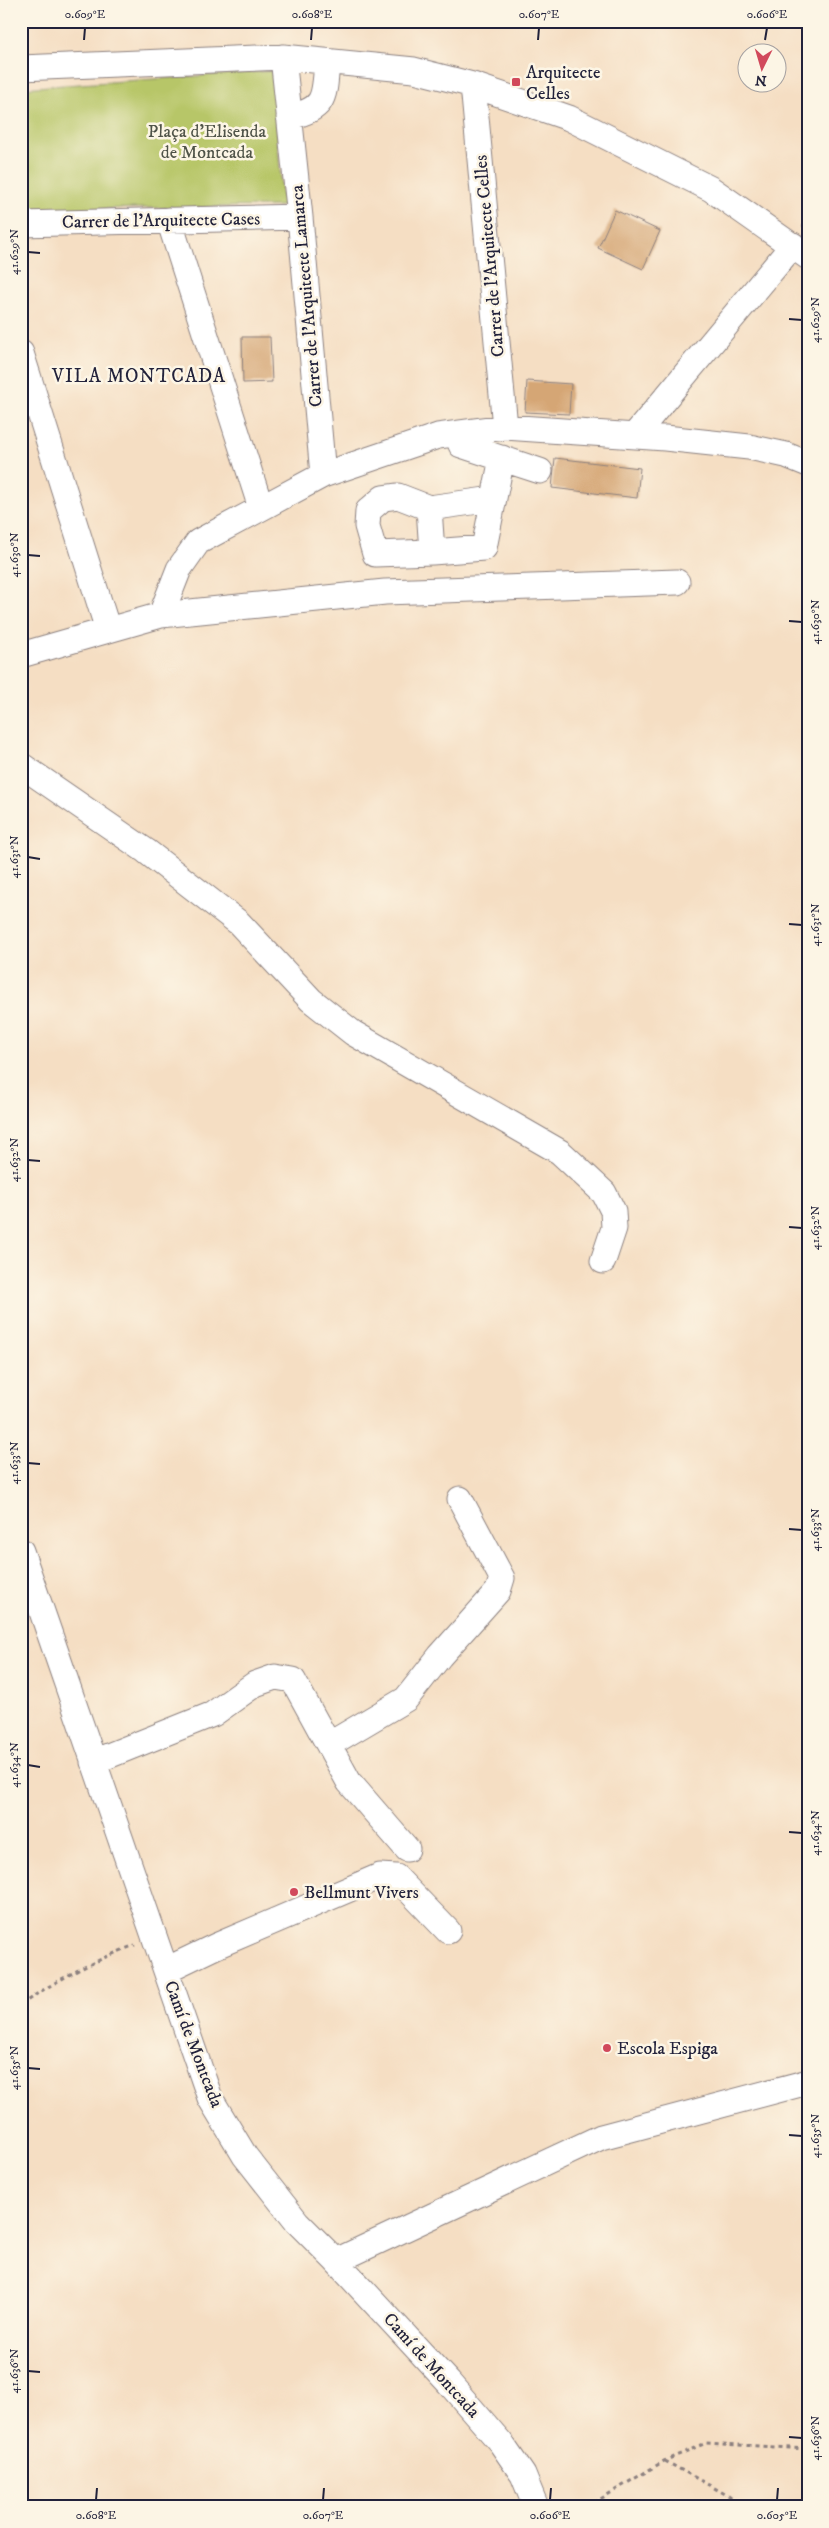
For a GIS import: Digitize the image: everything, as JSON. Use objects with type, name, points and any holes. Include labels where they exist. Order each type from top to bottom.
[{"type":"street","points":[[21,68],[283,57],[414,70],[472,85],[570,118],[702,184],[800,251],[634,436]]},
{"type":"street","name":"Carrer de l'Arquitecte Lamarca","points":[[283,57],[300,217],[323,475]]},
{"type":"street","points":[[289,117],[314,110],[325,89],[327,62]]},
{"type":"street","name":"Carrer de l'Arquitecte Celles","points":[[472,85],[505,427]]},
{"type":"street","name":"Carrer de l'Arquitecte Cases","points":[[21,224],[300,217]]},
{"type":"street","points":[[169,220],[261,508]]},
{"type":"street","points":[[21,353],[108,630]]},
{"type":"street","points":[[161,614],[179,569],[198,542],[323,475],[438,436],[505,427],[634,436],[749,447],[786,455],[808,464]]},
{"type":"street","points":[[457,434],[460,445],[540,471]]},
{"type":"street","points":[[494,499],[429,508],[398,496],[384,498],[368,511],[367,526],[375,554],[484,548],[494,499],[502,458]]},
{"type":"street","points":[[429,508],[432,552]]},
{"type":"street","points":[[21,655],[161,614],[385,592],[677,582]]},
{"type":"street","points":[[21,765],[146,852],[239,923],[311,1000],[353,1033],[560,1152],[604,1193],[613,1211],[614,1228],[604,1261]]},
{"type":"street","points":[[330,1744],[406,1699],[440,1656],[498,1591],[502,1578],[460,1500]]},
{"type":"street","name":"Camí de Montcada","points":[[21,1551],[210,2098],[245,2156],[297,2222],[336,2261],[449,2383],[501,2443],[523,2475],[536,2507]]},
{"type":"street","points":[[93,1762],[213,1714],[255,1684],[275,1677],[293,1680],[350,1782],[407,1849]]},
{"type":"street","points":[[166,1970],[225,1942],[380,1876],[396,1877],[448,1931]]},
{"type":"street","points":[[336,2261],[601,2137],[808,2082]]},
{"type":"path","points":[[21,2005],[50,1984],[98,1959],[154,1938]]},
{"type":"path","points":[[587,2507],[664,2461],[706,2444],[808,2449]]},
{"type":"path","points":[[664,2461],[727,2495],[743,2507]]},
{"type":"green space","name":"Plaça d'Elisenda de Montcada","points":[[272,71],[283,206],[21,210],[21,88]]},
{"type":"building","points":[[615,210],[660,231],[643,269],[598,248]]},
{"type":"building","points":[[242,337],[270,337],[272,382],[243,383]]},
{"type":"building","points":[[527,381],[571,384],[569,414],[525,412]]},
{"type":"building","points":[[555,458],[640,468],[637,498],[552,488]]},
{"type":"place","name":"Arquitecte Celles","points":[[516,82]]},
{"type":"place","name":"Bellmunt Vivers","points":[[294,1892]]},
{"type":"place","name":"Escola Espiga","points":[[607,2048]]},
{"type":"district","name":"VILA MONTCADA","points":[[139,375]]}]
